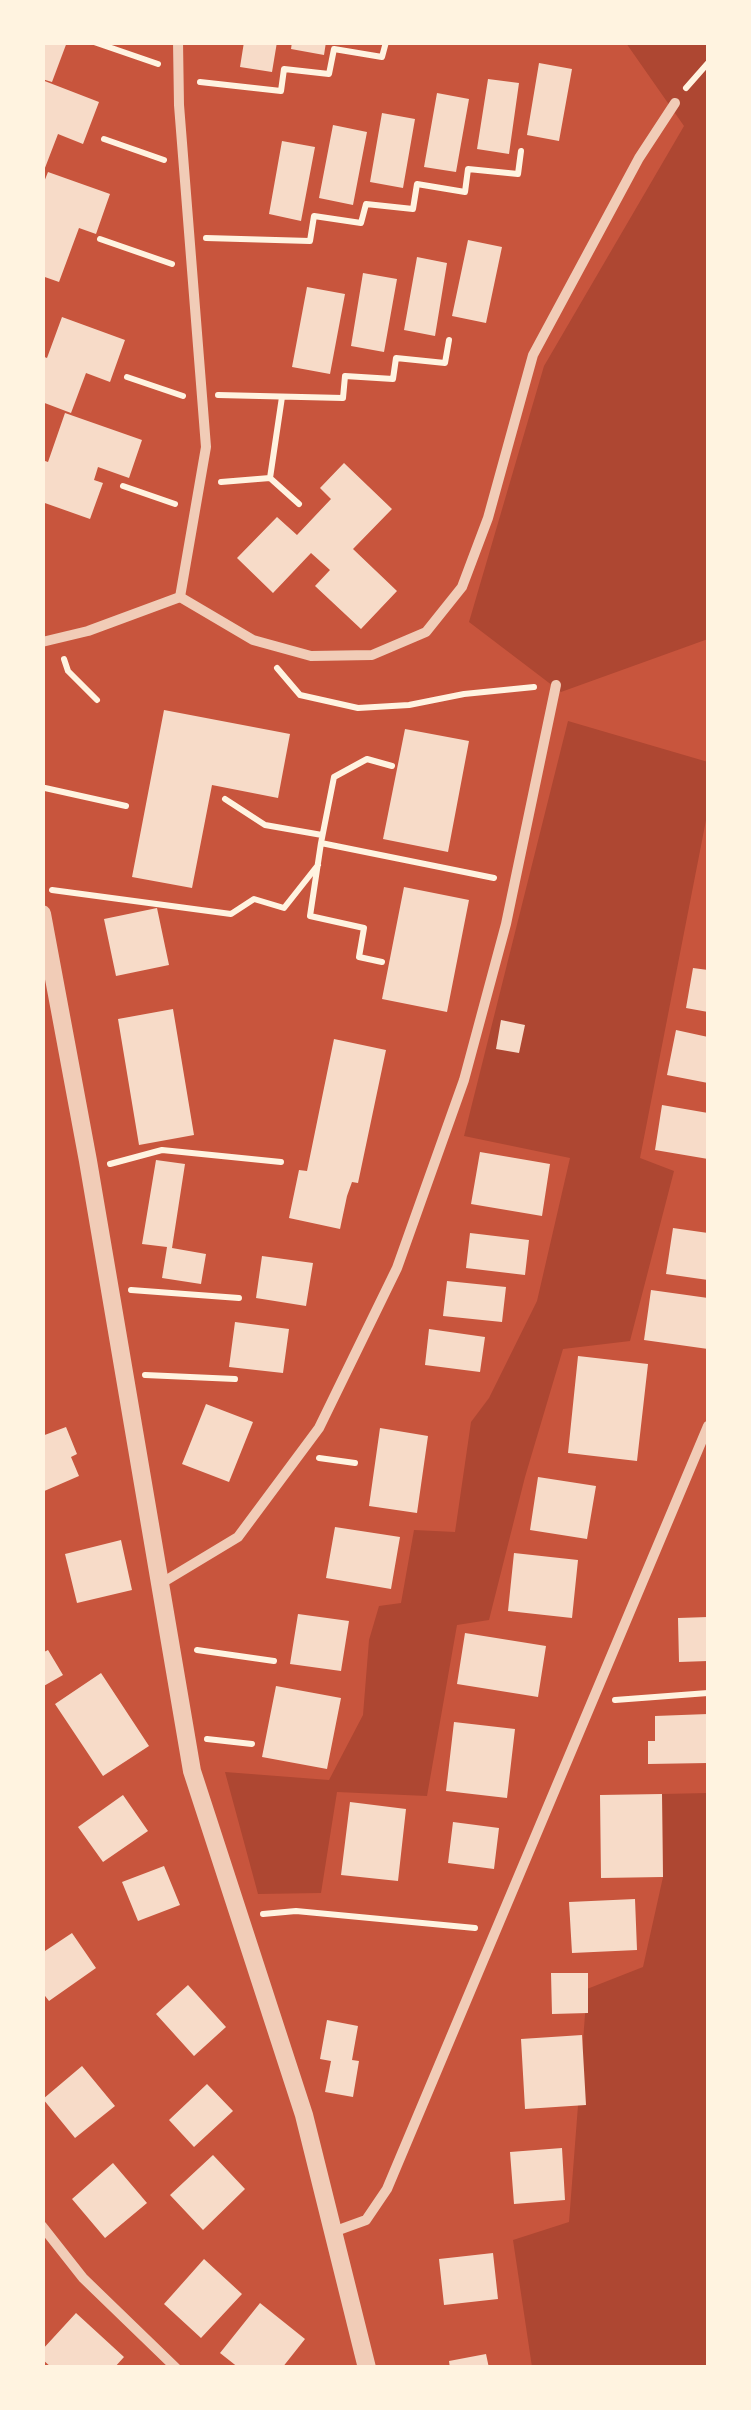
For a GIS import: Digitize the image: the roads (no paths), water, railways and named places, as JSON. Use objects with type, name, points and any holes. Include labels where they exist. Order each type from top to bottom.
[{"type":"street","points":[[178,42],[206,447],[180,596]]},
{"type":"street","points":[[180,596],[254,640],[311,656],[372,655],[426,632],[462,587],[488,518],[533,355],[640,158],[675,103]]},
{"type":"street","points":[[42,642],[88,631],[180,596]]},
{"type":"street","points":[[160,1584],[238,1537],[318,1428],[398,1268],[464,1080],[515,882],[556,685]]},
{"type":"street","points":[[42,914],[90,1170],[186,1737],[215,1846],[299,2097],[368,2368]]},
{"type":"street","points":[[333,2232],[366,2220],[388,2189],[708,1426]]},
{"type":"street","points":[[42,2226],[82,2278],[176,2368]]}]
